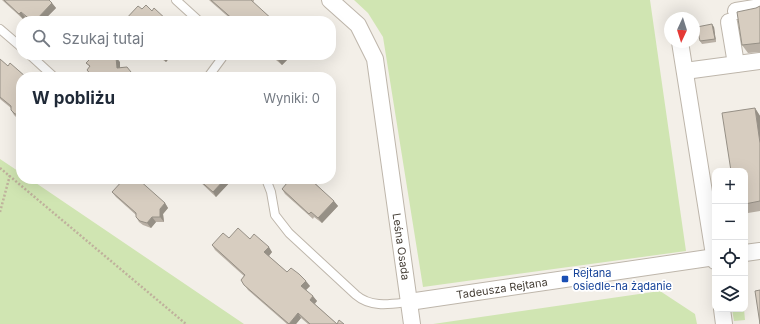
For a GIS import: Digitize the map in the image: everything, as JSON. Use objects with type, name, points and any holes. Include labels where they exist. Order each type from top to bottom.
[{"type":"street","name":"Leśna Osada","points":[[330,0],[358,25],[375,59],[412,324]]},
{"type":"street","points":[[736,64],[732,16],[760,7]]},
{"type":"street","name":"Tadeusza Rejtana","points":[[681,48],[712,240]]},
{"type":"street","points":[[685,72],[760,61]]},
{"type":"street","points":[[748,253],[760,251]]},
{"type":"street","name":"Tadeusza Rejtana","points":[[409,302],[712,258]]},
{"type":"street","points":[[722,312],[724,324]]},
{"type":"lane","points":[[176,0],[194,16]]},
{"type":"lane","points":[[0,28],[16,42]]},
{"type":"lane","points":[[35,60],[49,72]]},
{"type":"lane","points":[[212,72],[221,60]]},
{"type":"lane","points":[[268,184],[271,192],[275,215],[290,233],[356,296],[363,301],[377,304],[409,302]]},
{"type":"path","points":[[0,168],[16,180]]},
{"type":"path","points":[[0,212],[10,175]]},
{"type":"path","points":[[21,184],[186,324]]},
{"type":"green space","points":[[354,0],[650,0],[686,251],[423,287],[383,37],[368,13]]},
{"type":"green space","points":[[0,159],[16,170],[16,184],[37,184],[244,324],[0,324]]},
{"type":"green space","points":[[660,291],[695,314],[697,324],[433,324]]},
{"type":"green space","points":[[732,312],[744,312],[745,320],[734,321]]},
{"type":"building","points":[[4,0],[49,0],[52,3],[40,16],[26,16],[21,12],[19,14]]},
{"type":"building","points":[[211,0],[251,0],[269,16],[229,16]]},
{"type":"building","points":[[146,5],[152,11],[154,8],[163,16],[129,16],[138,6],[142,9]]},
{"type":"building","points":[[760,6],[760,43],[742,45],[737,12]]},
{"type":"building","points":[[712,24],[715,39],[700,41],[700,26]]},
{"type":"building","points":[[0,59],[8,66],[10,63],[20,72],[16,72],[16,114],[11,110],[11,106],[0,97]]},
{"type":"building","points":[[89,60],[116,60],[117,68],[127,67],[131,72],[89,72],[87,70],[90,66],[86,63]]},
{"type":"building","points":[[755,108],[760,143],[760,201],[748,203],[748,168],[731,168],[722,113]]},
{"type":"building","points":[[119,184],[144,184],[165,203],[160,209],[160,217],[152,217],[147,223],[140,221],[136,217],[136,213],[112,192]]},
{"type":"building","points":[[204,184],[220,184],[213,192]]},
{"type":"building","points":[[286,184],[315,184],[334,201],[318,218],[311,212],[309,214],[282,189]]},
{"type":"building","points":[[238,228],[250,239],[254,234],[269,247],[264,252],[287,272],[291,268],[299,274],[306,281],[301,286],[313,296],[310,300],[337,324],[310,324],[298,313],[289,324],[244,285],[241,280],[245,275],[212,245],[223,233],[229,238]]},
{"type":"building","points":[[760,290],[760,324],[755,291]]},
{"type":"building","points":[[339,320],[344,324],[337,324]]},
{"type":"place","name":"Rejtana osiedle-na żądanie","points":[[565,279]]}]
